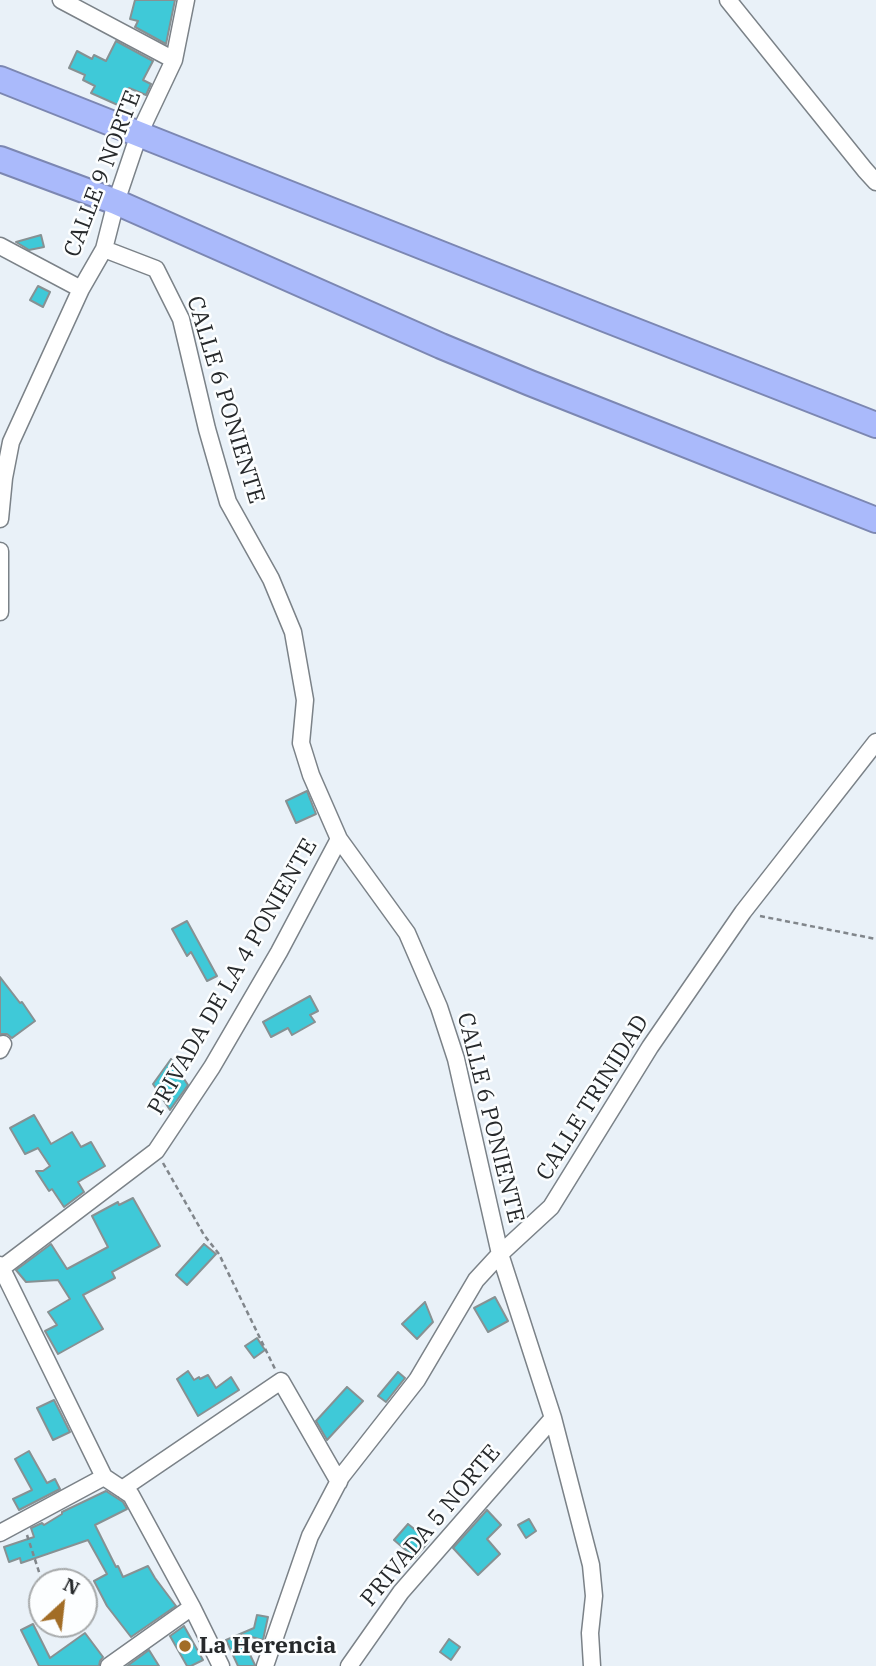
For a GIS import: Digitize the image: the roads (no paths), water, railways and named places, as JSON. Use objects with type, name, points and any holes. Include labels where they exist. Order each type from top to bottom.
[{"type":"highway","points":[[0,79],[876,425]]},
{"type":"highway","points":[[0,159],[116,202],[441,346],[876,520]]},
{"type":"street","points":[[61,0],[174,60]]},
{"type":"street","name":"CALLE 9 NORTE","points":[[0,519],[11,442],[81,289],[104,249],[116,202],[139,134],[174,60],[186,0]]},
{"type":"street","points":[[728,0],[876,182]]},
{"type":"street","points":[[0,246],[81,289]]},
{"type":"street","name":"CALLE 6 PONIENTE","points":[[104,249],[156,269],[181,319],[207,429],[228,502],[271,579],[293,632],[305,700],[301,743],[311,775],[339,839],[407,933],[439,1007],[456,1059],[500,1254],[553,1418],[591,1565],[594,1596],[590,1633],[592,1666]]},
{"type":"street","points":[[0,551],[0,612]]},
{"type":"street","name":"CALLE TRINIDAD","points":[[265,1666],[310,1535],[339,1482],[417,1380],[476,1280],[551,1207],[650,1047],[743,912],[876,742]]},
{"type":"street","name":"PRIVADA DE LA 4 PONIENTE","points":[[1,1267],[156,1151],[212,1067],[279,952],[339,839]]},
{"type":"street","points":[[1,1267],[104,1477],[131,1495],[221,1666]]},
{"type":"street","points":[[122,1489],[281,1381],[339,1482]]},
{"type":"street","name":"PRIVADA 5 NORTE","points":[[349,1666],[401,1592],[553,1418]]},
{"type":"street","points":[[0,1533],[104,1477]]},
{"type":"street","points":[[109,1666],[192,1607]]},
{"type":"place","name":"La Herencia","points":[[185,1646]]}]
